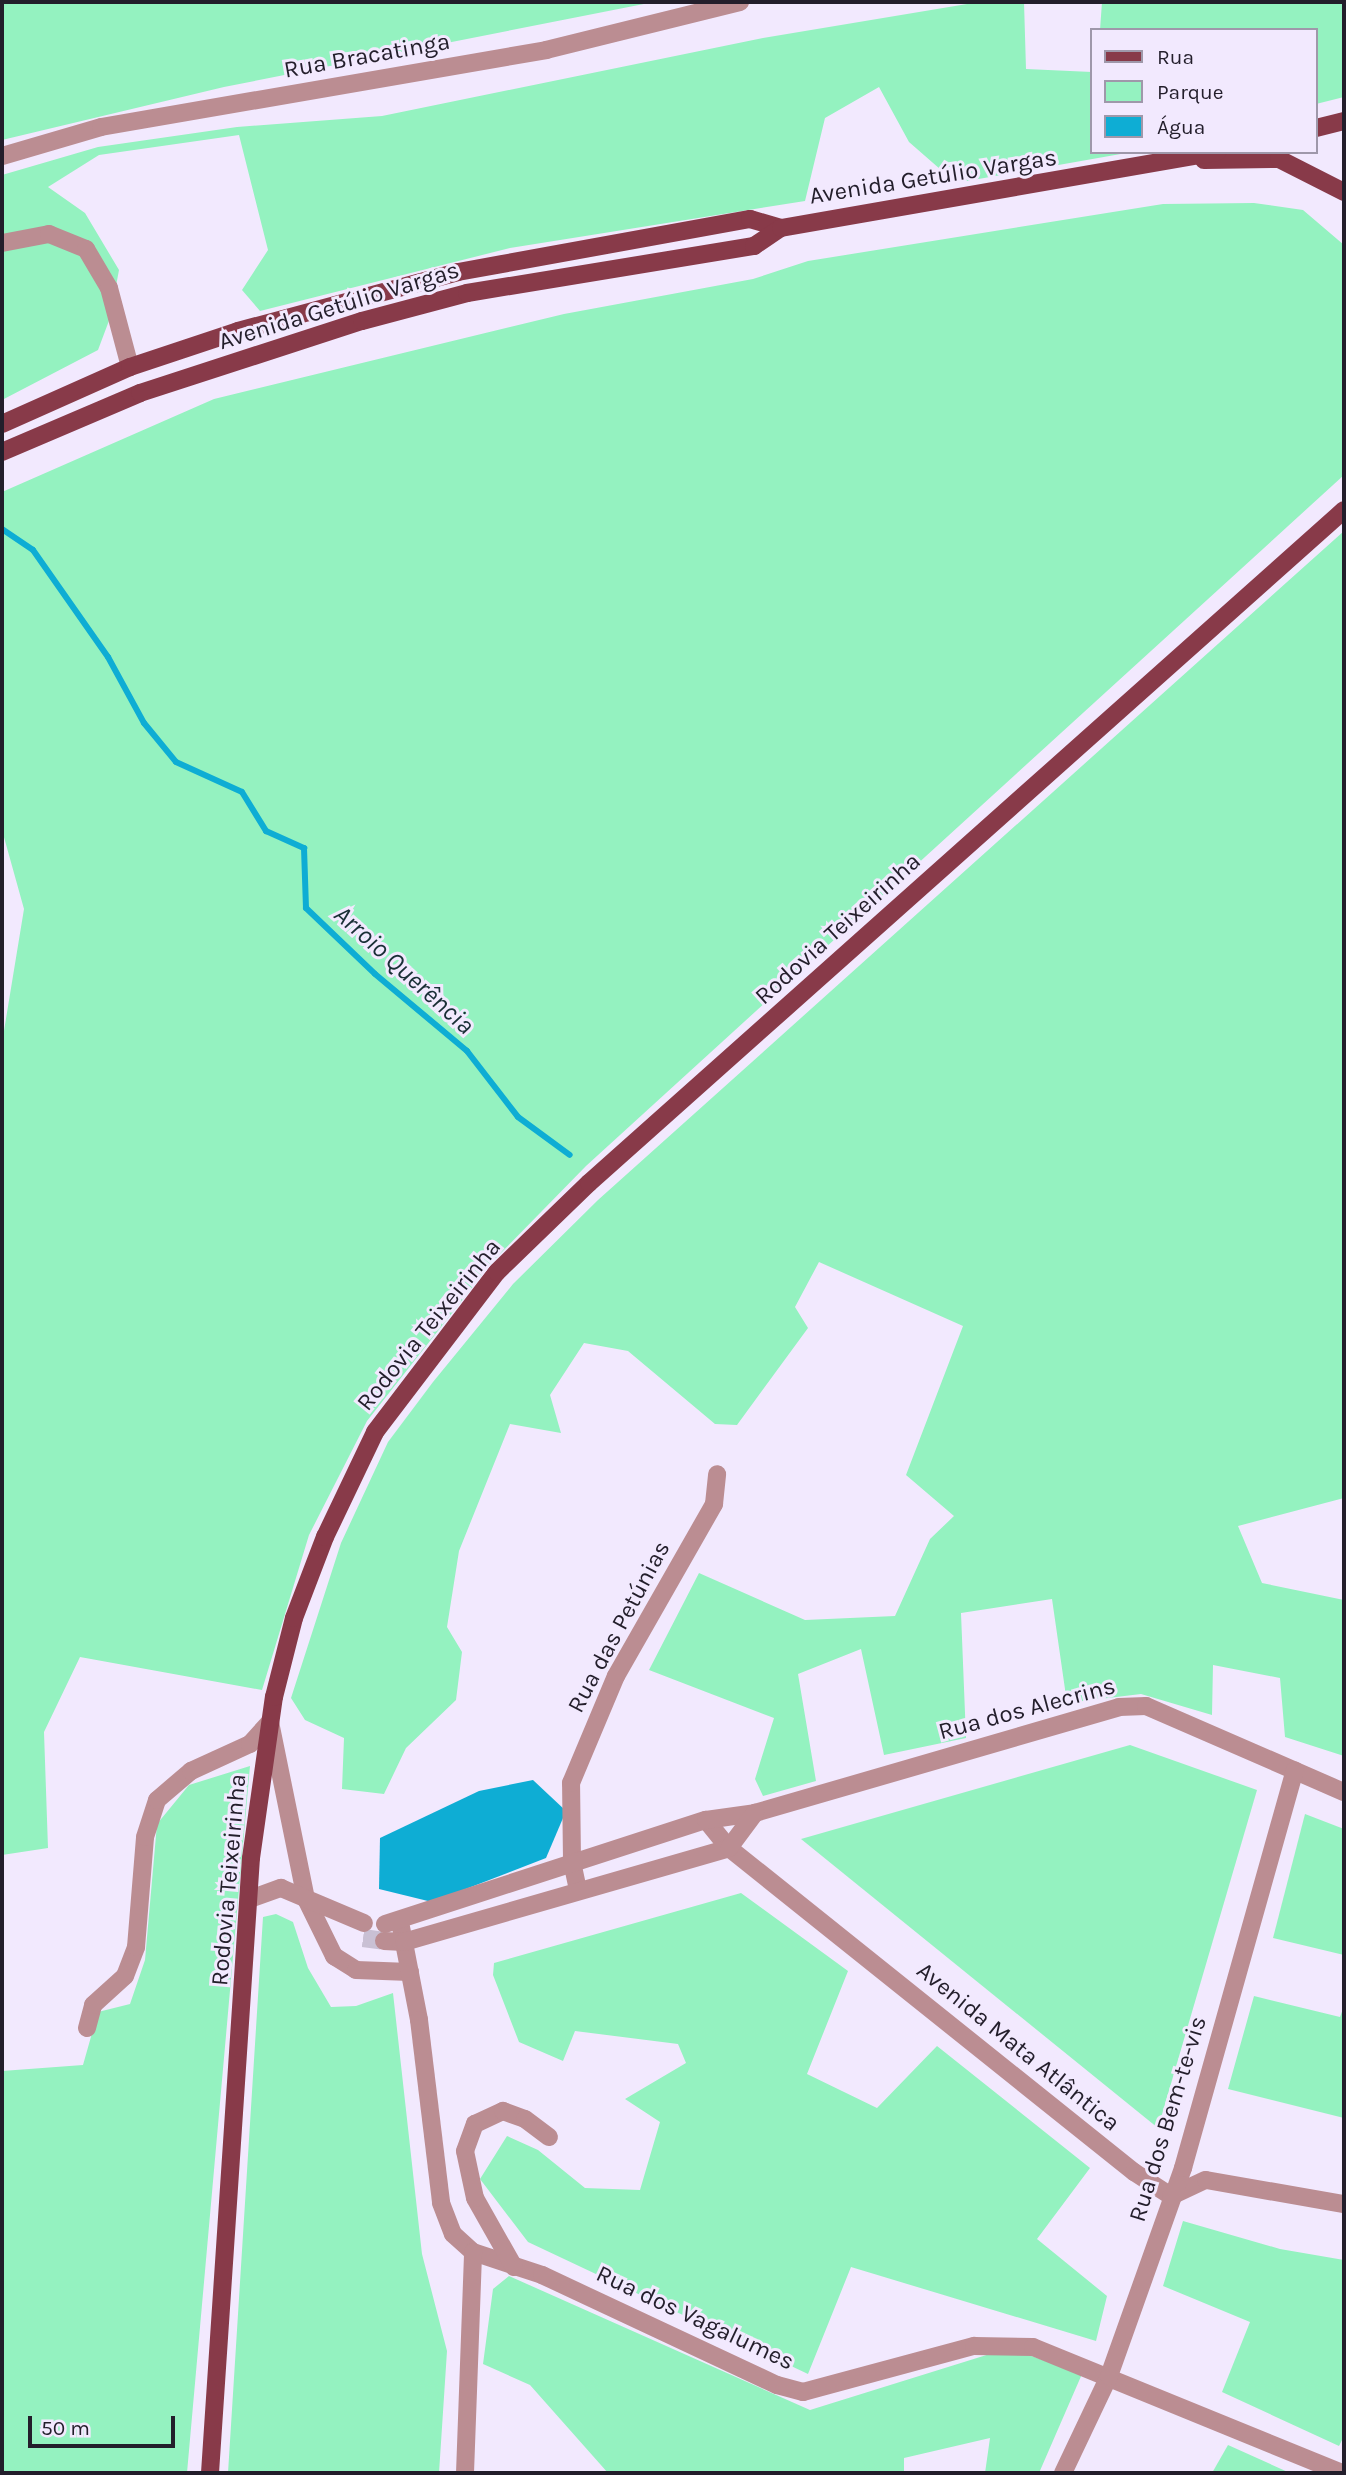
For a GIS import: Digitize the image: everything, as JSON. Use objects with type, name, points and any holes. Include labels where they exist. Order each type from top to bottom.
[{"type":"main road","points":[[1318,128],[1344,121]]},
{"type":"main road","name":"Avenida Getúlio Vargas","points":[[2,453],[140,394],[362,321],[467,293],[754,246],[781,228],[1183,161],[1209,154]]},
{"type":"main road","points":[[1309,154],[1314,173]]},
{"type":"main road","points":[[1183,161],[1279,159],[1314,173],[1344,192]]},
{"type":"main road","name":"Avenida Getúlio Vargas","points":[[2,424],[130,367],[238,331],[457,272],[750,219],[781,228]]},
{"type":"main road","name":"Rodovia Teixeirinha","points":[[210,2473],[251,1858],[270,1722],[295,1618],[324,1537],[370,1443],[497,1272],[589,1184],[1344,510]]},
{"type":"street","name":"Rua Bracatinga","points":[[2,156],[101,127],[546,50],[740,2]]},
{"type":"street","points":[[2,243],[49,234],[86,249],[108,288],[130,367]]},
{"type":"street","name":"Rua das Petúnias","points":[[578,1890],[572,1861],[571,1783],[616,1676],[714,1504],[717,1474]]},
{"type":"street","name":"Rua dos Alecrins","points":[[706,1820],[755,1813],[1119,1707],[1146,1706],[1344,1792]]},
{"type":"street","points":[[87,2028],[93,2005],[125,1976],[136,1947],[148,1818],[157,1800],[191,1771],[250,1744],[270,1722]]},
{"type":"street","points":[[270,1722],[306,1899],[334,1956],[344,1966],[410,1972]]},
{"type":"street","name":"Rua dos Bem-te-vis","points":[[1063,2473],[1109,2376],[1183,2168],[1295,1770]]},
{"type":"street","points":[[404,1942],[729,1848],[755,1813]]},
{"type":"street","points":[[572,1861],[706,1820]]},
{"type":"street","name":"Avenida Mata Atlântica","points":[[706,1820],[729,1848],[1134,2172],[1171,2196]]},
{"type":"street","name":"Rua dos Vagalumes","points":[[572,1861],[390,1929],[404,1942],[410,1972],[441,2203],[453,2234],[473,2252],[542,2275],[777,2385],[803,2392],[974,2346],[1007,2343],[1033,2347],[1109,2376],[1342,2473]]},
{"type":"street","points":[[250,1899],[281,1888],[342,1916],[363,1931]]},
{"type":"street","points":[[514,2267],[475,2198],[465,2151],[475,2124],[503,2111],[525,2119],[550,2137]]},
{"type":"street","points":[[1171,2196],[1206,2180],[1344,2204]]},
{"type":"street","points":[[465,2473],[473,2252]]},
{"type":"green space","points":[[2,2],[654,2],[224,87],[2,140]]},
{"type":"green space","points":[[979,2],[1024,2],[1026,69],[1090,72],[1090,154],[1121,154],[956,183],[909,142],[879,87],[825,118],[805,201],[510,248],[260,311],[242,290],[268,250],[239,135],[99,155],[48,187],[85,213],[119,270],[110,318],[98,350],[2,400],[2,175],[98,147],[237,127],[382,116],[763,38]]},
{"type":"green space","points":[[1102,2],[1344,2],[1344,97],[1318,104],[1318,28],[1100,28]]},
{"type":"green space","points":[[1254,203],[1303,210],[1344,245],[1344,475],[586,1166],[493,1261],[367,1421],[309,1535],[262,1690],[80,1657],[44,1732],[48,1848],[2,1855],[2,1043],[24,909],[2,830],[2,492],[214,399],[564,314],[753,279],[808,261],[1163,204]]},
{"type":"green space","points":[[1344,531],[1344,1498],[1238,1526],[1262,1583],[1344,1600],[1344,1756],[1285,1737],[1280,1678],[1213,1665],[1212,1715],[1141,1694],[1067,1703],[1052,1599],[961,1613],[966,1738],[884,1755],[861,1649],[798,1674],[816,1781],[763,1796],[755,1779],[774,1718],[649,1670],[699,1573],[805,1620],[895,1616],[930,1539],[954,1516],[906,1475],[963,1326],[819,1262],[795,1307],[808,1328],[737,1425],[715,1424],[628,1351],[584,1343],[550,1395],[561,1433],[510,1424],[459,1551],[447,1627],[462,1652],[456,1700],[406,1748],[384,1794],[342,1789],[344,1738],[305,1720],[291,1698],[341,1543],[388,1442],[433,1382],[513,1284],[598,1200]]},
{"type":"green space","points":[[1130,1745],[1257,1790],[1158,2128],[801,1839]]},
{"type":"green space","points":[[250,1766],[187,2473],[2,2473],[2,2071],[83,2065],[98,2012],[130,2004],[145,1960],[157,1824],[189,1785]]},
{"type":"green space","points":[[1305,1814],[1344,1829],[1344,1955],[1273,1938]]},
{"type":"green space","points":[[741,1893],[848,1971],[807,2074],[877,2108],[937,2046],[1090,2168],[1037,2239],[1107,2296],[1096,2341],[851,2267],[808,2374],[528,2242],[480,2179],[507,2136],[538,2150],[585,2188],[640,2190],[660,2122],[625,2099],[686,2063],[678,2044],[575,2031],[563,2061],[519,2042],[493,1975],[494,1963]]},
{"type":"green space","points":[[276,1914],[293,1922],[308,1968],[331,2007],[356,2006],[393,1993],[422,2254],[447,2351],[439,2473],[228,2473],[263,1917]]},
{"type":"green space","points":[[1254,1996],[1340,2017],[1344,2006],[1344,2118],[1228,2089]]},
{"type":"green space","points":[[1183,2221],[1280,2249],[1344,2260],[1344,2436],[1339,2446],[1222,2392],[1250,2322],[1163,2286]]},
{"type":"green space","points":[[509,2276],[810,2410],[1009,2348],[1082,2374],[1039,2473],[985,2473],[990,2438],[904,2458],[904,2473],[608,2473],[530,2385],[483,2364],[493,2289]]},
{"type":"green space","points":[[1228,2445],[1290,2473],[1212,2473]]},
{"type":"water","points":[[533,1780],[566,1811],[546,1858],[432,1902],[379,1889],[380,1838],[479,1791]]},
{"type":"waterway","name":"Arroio Querência","points":[[2,529],[33,550],[108,657],[144,723],[176,762],[242,792],[266,831],[304,848],[306,908],[375,974],[467,1051],[518,1117],[570,1155]]},
{"type":"tunnel","points":[[363,1938],[384,1941]]}]
